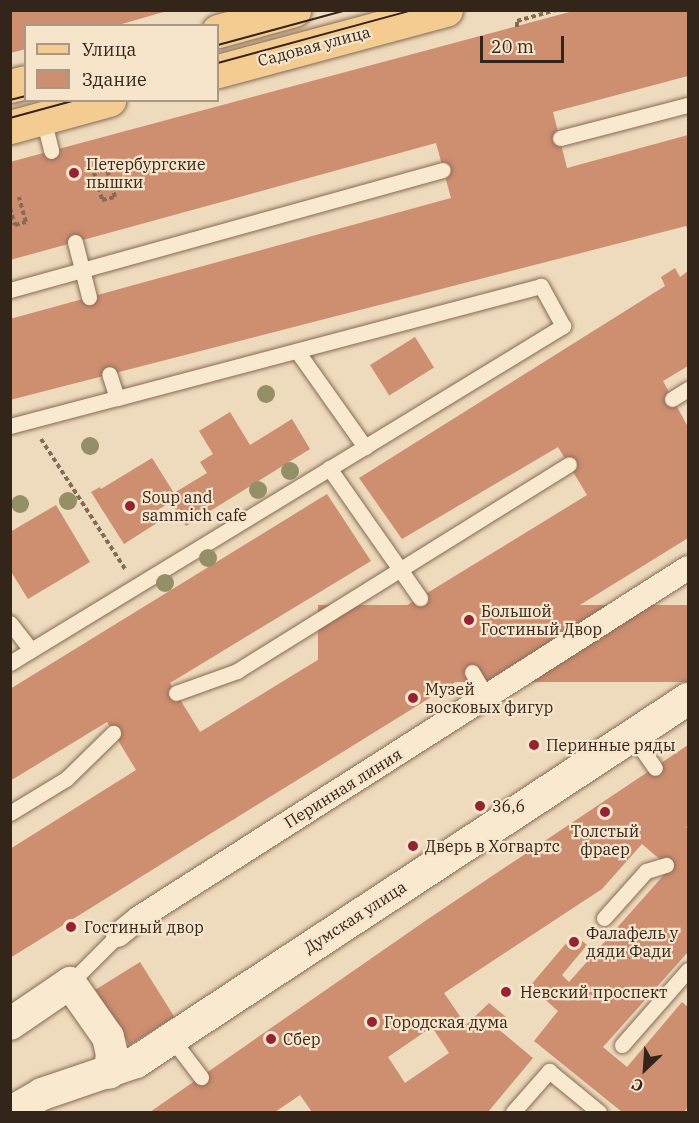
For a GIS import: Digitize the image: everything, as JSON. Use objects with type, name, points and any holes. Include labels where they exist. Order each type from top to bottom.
[{"type":"main road","points":[[219,31],[294,10]]},
{"type":"main road","name":"Садовая улица","points":[[219,71],[428,13]]},
{"type":"main road","points":[[10,127],[89,103]]},
{"type":"street","name":"Перинная линия","points":[[118,935],[140,918],[688,568]]},
{"type":"street","name":"Думская улица","points":[[11,1113],[42,1094],[136,1062],[688,699]]},
{"type":"street","name":"Перинная линия","points":[[10,1024],[70,983]]},
{"type":"street","points":[[70,983],[108,1037],[112,1055],[109,1073]]},
{"type":"lane","points":[[560,138],[688,105]]},
{"type":"lane","points":[[43,118],[51,151]]},
{"type":"lane","points":[[10,290],[443,170]]},
{"type":"lane","points":[[75,242],[89,297]]},
{"type":"lane","points":[[10,426],[542,286],[563,326],[10,663]]},
{"type":"lane","points":[[297,351],[365,447]]},
{"type":"lane","points":[[109,375],[117,398]]},
{"type":"lane","points":[[672,399],[688,389]]},
{"type":"lane","points":[[176,693],[237,671],[569,464]]},
{"type":"lane","points":[[330,468],[420,598]]},
{"type":"lane","points":[[10,623],[31,650]]},
{"type":"lane","points":[[472,672],[487,697]]},
{"type":"lane","points":[[10,813],[66,778],[113,733]]},
{"type":"lane","points":[[632,735],[655,768]]},
{"type":"lane","points":[[604,918],[646,871],[666,865]]},
{"type":"lane","name":"Перинная линия","points":[[70,983],[118,935]]},
{"type":"lane","points":[[622,1045],[688,970]]},
{"type":"lane","points":[[172,1039],[201,1077]]},
{"type":"lane","points":[[513,1113],[549,1071],[599,1113]]},
{"type":"path","points":[[518,27],[517,21],[556,10]]},
{"type":"path","points":[[94,173],[102,200],[114,197],[107,169]]},
{"type":"path","points":[[10,208],[15,225],[26,222],[19,197]]},
{"type":"path","points":[[30,421],[136,586]]},
{"type":"building","points":[[10,10],[167,10],[122,24],[24,24],[24,50],[10,53]]},
{"type":"building","points":[[577,10],[688,10],[688,76],[553,112],[567,168],[688,135],[688,230],[686,226],[10,400],[10,319],[451,198],[436,143],[10,260],[10,162]]},
{"type":"building","name":"Большой Гостиный Двор","points":[[675,268],[680,277],[688,271],[688,366],[663,381],[688,427],[688,538],[10,958],[10,849],[136,770],[107,722],[10,781],[10,689],[327,494],[371,561],[170,683],[200,732],[587,495],[558,447],[402,539],[359,478],[665,286],[661,277]]},
{"type":"building","points":[[415,337],[434,368],[389,396],[370,365]]},
{"type":"building","points":[[230,412],[250,445],[292,419],[310,449],[186,526],[171,502],[151,514],[157,523],[124,544],[91,492],[100,487],[101,489],[152,458],[174,493],[207,473],[200,462],[213,454],[199,431]]},
{"type":"building","points":[[56,505],[90,562],[28,599],[10,570],[10,532]]},
{"type":"building","points":[[318,605],[688,605],[688,682],[318,682]]},
{"type":"building","points":[[688,745],[688,826],[686,827],[688,829],[688,952],[603,1047],[627,1067],[682,1002],[688,1007],[688,1107],[684,1112],[622,1112],[534,1041],[558,1011],[530,986],[574,934],[587,945],[562,975],[569,982],[670,868],[642,844],[602,889],[444,993],[466,1025],[489,1003],[506,1017],[497,1028],[533,1058],[488,1112],[312,1112],[300,1095],[275,1112],[150,1112],[428,919]],"holes":[[[432,1027],[449,1053],[405,1083],[388,1057]]]},
{"type":"building","points":[[140,962],[174,1017],[129,1045],[95,990]]},
{"type":"tram line","points":[[219,45],[347,10]]},
{"type":"tram line","points":[[219,63],[413,10]]},
{"type":"tram line","points":[[10,100],[24,96]]},
{"type":"tram line","points":[[10,118],[69,102]]},
{"type":"place","name":"Петербургские пышки","points":[[74,173]]},
{"type":"place","name":"Soup and sammich cafe","points":[[130,506]]},
{"type":"place","name":"Большой Гостиный Двор","points":[[469,620]]},
{"type":"place","name":"Музей восковых фигур","points":[[413,698]]},
{"type":"place","name":"Перинные ряды","points":[[534,745]]},
{"type":"place","name":"36,6","points":[[480,806]]},
{"type":"place","name":"Толстый фраер","points":[[605,812]]},
{"type":"place","name":"Дверь в Хогвартс","points":[[413,846]]},
{"type":"place","name":"Гостиный двор","points":[[71,927]]},
{"type":"place","name":"Фалафель у дяди Фади","points":[[574,942]]},
{"type":"place","name":"Невский проспект","points":[[506,992]]},
{"type":"place","name":"Городская дума","points":[[372,1022]]},
{"type":"place","name":"Сбер","points":[[271,1039]]}]
